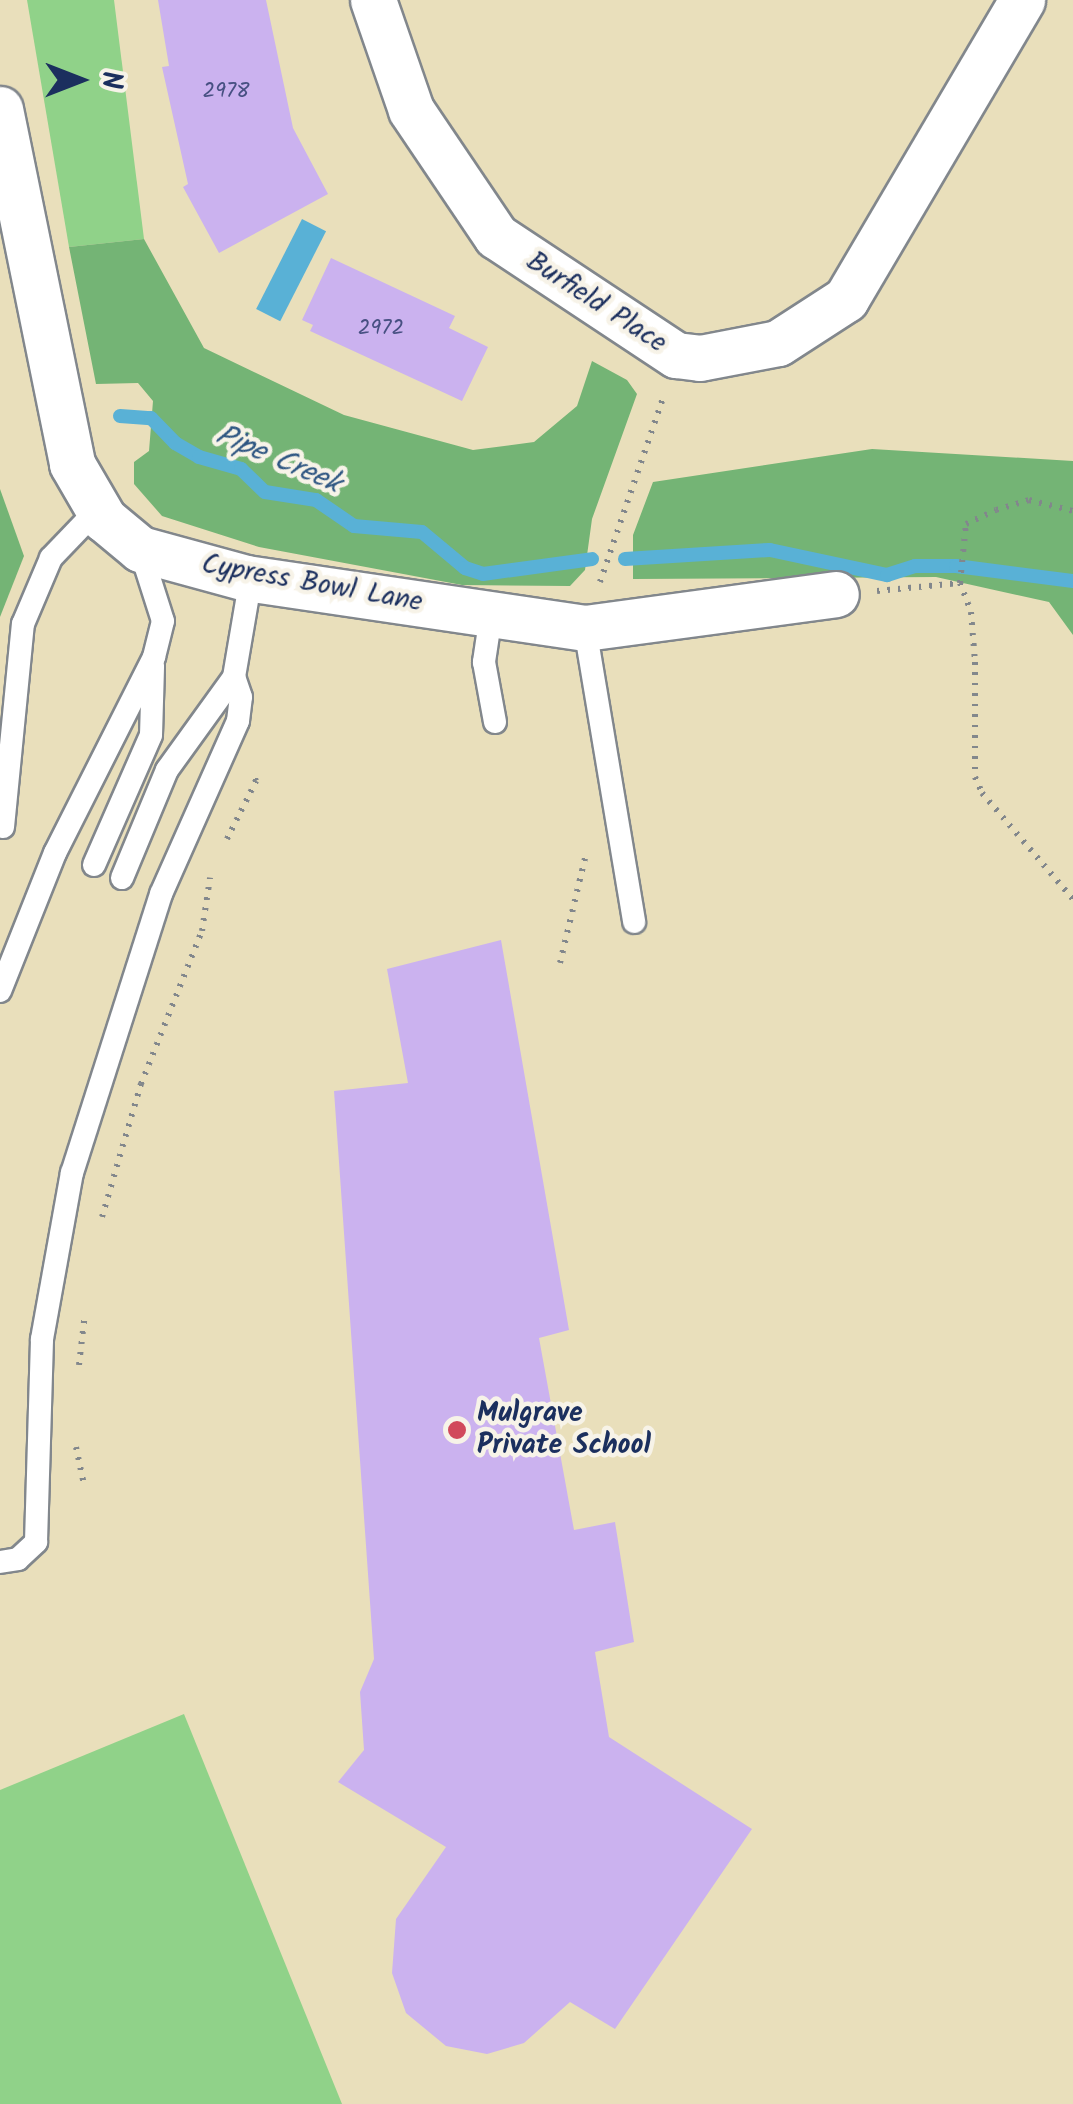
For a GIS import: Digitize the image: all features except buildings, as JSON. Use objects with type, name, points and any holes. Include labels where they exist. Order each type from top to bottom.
[{"type":"street","name":"Burfield Place","points":[[373,0],[411,110],[496,236],[676,355],[750,352],[801,332],[846,298],[1022,0]]},
{"type":"street","name":"Cypress Bowl Lane","points":[[0,109],[72,464],[97,510],[140,550],[251,578],[585,628],[836,594]]},
{"type":"lane","points":[[2,827],[23,624],[51,558],[97,510]]},
{"type":"lane","points":[[94,864],[151,736],[154,658],[163,621],[140,550]]},
{"type":"lane","points":[[0,1562],[18,1560],[36,1542],[42,1339],[72,1173],[161,894],[238,721],[234,677],[251,578]]},
{"type":"lane","points":[[491,615],[484,662],[494,722]]},
{"type":"lane","points":[[585,628],[634,922]]},
{"type":"lane","points":[[0,990],[55,853],[154,658]]},
{"type":"lane","points":[[122,878],[167,770],[234,677]]},
{"type":"path","points":[[585,628],[676,355]]},
{"type":"path","points":[[1073,511],[1030,500],[966,524],[960,579],[971,612],[976,662],[976,777],[982,793],[1073,899]]},
{"type":"path","points":[[836,594],[960,579]]},
{"type":"path","points":[[225,844],[256,780],[251,768]]},
{"type":"path","points":[[560,963],[585,874],[584,841]]},
{"type":"path","points":[[100,1232],[141,1084],[202,931],[212,872]]},
{"type":"path","points":[[78,1372],[88,1298]]},
{"type":"path","points":[[76,1440],[84,1486]]},
{"type":"green space","points":[[27,0],[114,0],[144,239],[69,247]]},
{"type":"green space","points":[[144,239],[204,348],[344,415],[473,450],[534,442],[577,406],[592,361],[627,380],[637,394],[592,519],[585,570],[570,586],[462,585],[259,547],[162,516],[134,484],[134,462],[149,451],[153,401],[138,383],[96,384],[69,247]]},
{"type":"green space","points":[[872,449],[1073,461],[1073,635],[1049,602],[936,577],[633,579],[633,535],[653,482]]},
{"type":"green space","points":[[0,489],[24,556],[0,617]]},
{"type":"green space","points":[[184,1714],[342,2104],[0,2104],[0,1790]]},
{"type":"water","points":[[302,219],[326,231],[280,321],[256,309]]},
{"type":"waterway","name":"Pipe Creek","points":[[120,416],[151,418],[175,443],[199,457],[241,469],[265,492],[316,500],[354,526],[422,532],[465,568],[483,574],[592,559]]},
{"type":"waterway","name":"Pipe Creek","points":[[625,559],[770,550],[887,575],[915,566],[956,566],[1073,581]]},
{"type":"place","name":"Mulgrave Private School","points":[[457,1430]]}]
